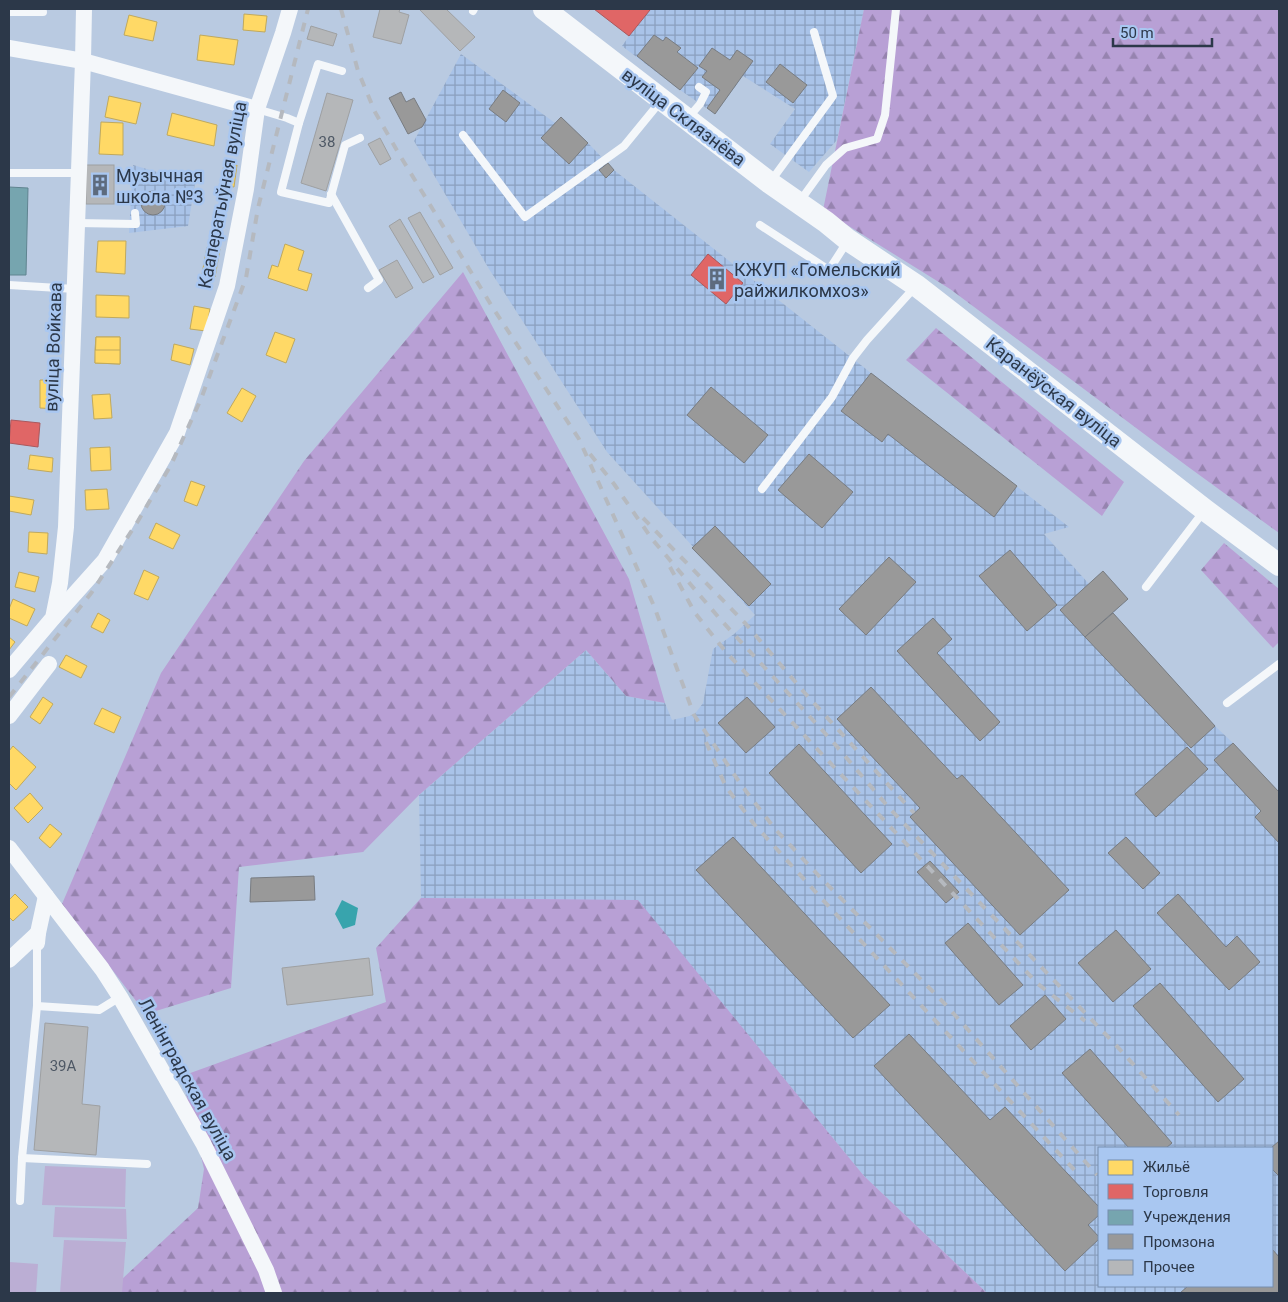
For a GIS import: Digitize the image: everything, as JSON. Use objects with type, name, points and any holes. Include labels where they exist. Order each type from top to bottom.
[{"type":"main road","name":"вуліца Склязнёва","points":[[544,9],[770,183],[826,222]]},
{"type":"main road","name":"Каранёўская вуліца","points":[[826,222],[848,240],[916,286],[1279,565]]},
{"type":"street","name":"вуліца Войкава","points":[[9,670],[53,618],[60,584],[66,527],[84,9]]},
{"type":"street","name":"Кааператыўная вуліца","points":[[53,618],[105,560],[178,433],[227,286],[246,189],[257,109],[290,9]]},
{"type":"street","points":[[9,48],[83,61],[257,109]]},
{"type":"street","points":[[9,716],[49,664]]},
{"type":"street","name":"Ленінградская вуліца","points":[[9,848],[102,969],[120,997],[203,1143],[266,1270],[274,1293]]},
{"type":"street","points":[[9,960],[37,938],[46,896]]},
{"type":"lane","points":[[799,204],[826,165],[845,148],[877,139],[885,115],[896,9]]},
{"type":"lane","points":[[9,12],[43,12]]},
{"type":"lane","points":[[770,183],[832,96],[814,32]]},
{"type":"lane","points":[[342,71],[318,64],[281,192],[329,203],[345,145],[360,138]]},
{"type":"lane","points":[[687,120],[700,104],[706,92],[699,87]]},
{"type":"lane","points":[[463,135],[526,217],[624,146],[662,100]]},
{"type":"lane","points":[[257,109],[300,123]]},
{"type":"lane","points":[[9,173],[79,173]]},
{"type":"lane","points":[[331,194],[379,280],[368,288]]},
{"type":"lane","points":[[77,223],[136,224],[135,213]]},
{"type":"lane","points":[[760,225],[829,270],[848,240]]},
{"type":"lane","points":[[9,285],[75,289]]},
{"type":"lane","points":[[762,489],[832,397],[853,358],[866,340],[916,286]]},
{"type":"lane","points":[[1146,587],[1205,510]]},
{"type":"lane","points":[[1227,703],[1279,664]]},
{"type":"lane","points":[[20,1201],[22,1158],[37,1006],[37,938]]},
{"type":"lane","points":[[37,1006],[99,1010],[120,997]]},
{"type":"lane","points":[[22,1158],[147,1164]]},
{"type":"shaded area","points":[[594,9],[864,9],[837,140],[809,172],[770,144],[795,109],[743,76],[715,114],[622,46],[629,36]]},
{"type":"shaded area","points":[[461,54],[555,123],[561,117],[614,170],[1069,527],[1044,534],[1089,584],[1103,571],[1128,599],[1113,613],[1215,726],[1279,792],[1279,1293],[987,1293],[864,1176],[638,901],[421,898],[419,795],[586,650],[626,696],[665,703],[672,720],[694,715],[703,703],[713,649],[734,634],[755,615],[607,452],[489,269],[414,141]]},
{"type":"shaded area","points":[[133,165],[195,183],[188,226],[129,233]]},
{"type":"shaded area","points":[[342,900],[358,908],[355,925],[343,929],[335,914]]},
{"type":"shaded area","points":[[45,1166],[126,1169],[125,1207],[42,1205]]},
{"type":"shaded area","points":[[55,1207],[126,1209],[127,1239],[53,1237]]},
{"type":"shaded area","points":[[64,1240],[126,1242],[122,1293],[60,1293]]},
{"type":"shaded area","points":[[9,1262],[38,1264],[36,1293],[9,1293]]},
{"type":"green space","points":[[864,9],[1279,9],[1279,533],[950,289],[823,210]]},
{"type":"green space","points":[[463,272],[629,579],[665,703],[626,696],[586,650],[419,795],[363,852],[239,867],[231,988],[146,1014],[62,904],[161,673],[304,461]]},
{"type":"green space","points":[[936,328],[1124,482],[1102,516],[906,360]]},
{"type":"green space","points":[[1224,543],[1279,589],[1279,642],[1273,648],[1201,570]]},
{"type":"green space","points":[[421,898],[638,900],[864,1176],[987,1293],[120,1293],[121,1280],[198,1208],[204,1169],[182,1076],[386,1002],[376,948]]},
{"type":"building: Жильё","points":[[244,14],[267,16],[265,32],[243,30]]},
{"type":"building: Жильё","points":[[129,15],[157,22],[153,41],[124,35]]},
{"type":"building: Жильё","points":[[200,35],[238,40],[234,65],[197,60]]},
{"type":"building: Жильё","points":[[109,96],[141,103],[136,124],[105,117]]},
{"type":"building: Жильё","points":[[172,113],[217,125],[214,146],[167,135]]},
{"type":"building: Жильё","points":[[101,122],[123,123],[123,155],[99,154]]},
{"type":"building: Жильё","points":[[224,163],[237,165],[234,187],[221,185]]},
{"type":"building: Жильё","points":[[98,241],[126,241],[125,274],[96,272]]},
{"type":"building: Жильё","points":[[285,244],[304,251],[298,270],[312,274],[307,291],[268,278],[272,265],[278,267]]},
{"type":"building: Жильё","points":[[207,247],[220,249],[215,277],[202,274]]},
{"type":"building: Жильё","points":[[96,295],[129,296],[129,318],[96,317]]},
{"type":"building: Жильё","points":[[194,306],[210,309],[206,331],[190,329]]},
{"type":"building: Жильё","points":[[275,332],[295,339],[286,363],[266,355]]},
{"type":"building: Жильё","points":[[96,337],[120,337],[120,350],[95,350]]},
{"type":"building: Жильё","points":[[96,337],[120,337],[120,364],[95,363]]},
{"type":"building: Жильё","points":[[174,344],[194,349],[190,365],[171,360]]},
{"type":"building: Жильё","points":[[95,350],[120,350],[120,364],[95,363]]},
{"type":"building: Жильё","points":[[40,380],[57,380],[57,409],[40,408]]},
{"type":"building: Жильё","points":[[242,388],[256,396],[242,422],[227,413]]},
{"type":"building: Жильё","points":[[110,394],[112,418],[94,419],[92,395]]},
{"type":"building: Жильё","points":[[110,447],[111,470],[91,471],[90,448]]},
{"type":"building: Жильё","points":[[30,455],[53,458],[52,472],[28,469]]},
{"type":"building: Жильё","points":[[191,481],[205,486],[197,506],[184,501]]},
{"type":"building: Жильё","points":[[107,489],[109,509],[86,510],[85,490]]},
{"type":"building: Жильё","points":[[9,496],[34,500],[31,515],[9,511]]},
{"type":"building: Жильё","points":[[156,523],[180,535],[173,549],[149,538]]},
{"type":"building: Жильё","points":[[29,532],[48,533],[47,554],[28,552]]},
{"type":"building: Жильё","points":[[144,570],[159,577],[148,600],[134,594]]},
{"type":"building: Жильё","points":[[19,572],[39,577],[35,592],[15,587]]},
{"type":"building: Жильё","points":[[13,599],[35,609],[27,626],[9,618],[9,609]]},
{"type":"building: Жильё","points":[[98,613],[110,620],[103,633],[91,627]]},
{"type":"building: Жильё","points":[[9,637],[15,642],[9,650]]},
{"type":"building: Жильё","points":[[66,655],[87,666],[81,678],[59,667]]},
{"type":"building: Жильё","points":[[43,697],[53,704],[40,724],[30,717]]},
{"type":"building: Жильё","points":[[102,708],[121,717],[114,733],[94,724]]},
{"type":"building: Жильё","points":[[13,746],[36,767],[16,790],[9,783],[9,751]]},
{"type":"building: Жильё","points":[[30,793],[43,808],[28,823],[14,808]]},
{"type":"building: Жильё","points":[[50,824],[62,834],[50,848],[39,838]]},
{"type":"building: Жильё","points":[[15,894],[28,907],[13,921],[9,917],[9,900]]},
{"type":"building: Торговля","points":[[594,9],[648,9],[650,10],[629,36]]},
{"type":"building: Торговля","name":"КЖУП «Гомельский райжилкомхоз»","points":[[708,254],[743,283],[726,304],[691,275]]},
{"type":"building: Торговля","points":[[11,420],[40,423],[38,447],[9,443]]},
{"type":"building: Учреждения","points":[[9,187],[28,188],[26,275],[9,275]]},
{"type":"building: Промзона","points":[[654,35],[663,41],[666,37],[681,48],[677,52],[698,68],[680,90],[637,56]]},
{"type":"building: Промзона","points":[[712,48],[730,60],[737,50],[753,61],[715,114],[707,108],[720,90],[702,77],[707,71],[699,66]]},
{"type":"building: Промзона","points":[[780,64],[807,85],[793,103],[766,82]]},
{"type":"building: Промзона","points":[[503,90],[520,103],[506,122],[489,109]]},
{"type":"building: Промзона","points":[[401,92],[406,102],[414,98],[426,120],[422,127],[408,134],[389,98]]},
{"type":"building: Промзона","points":[[561,117],[588,143],[569,164],[541,138]]},
{"type":"building: Промзона","points":[[608,163],[614,170],[606,178],[599,170]]},
{"type":"building: Промзона","points":[[153,191],[162,194],[165,203],[162,212],[153,215],[144,212],[141,203],[144,194]]},
{"type":"building: Промзона","points":[[871,373],[1017,486],[994,517],[888,434],[882,442],[841,411]]},
{"type":"building: Промзона","points":[[711,387],[768,435],[744,463],[687,415]]},
{"type":"building: Промзона","points":[[809,454],[853,492],[822,528],[778,490]]},
{"type":"building: Промзона","points":[[715,526],[771,584],[749,606],[692,548]]},
{"type":"building: Промзона","points":[[1010,550],[1057,605],[1027,631],[979,576]]},
{"type":"building: Промзона","points":[[889,557],[916,582],[866,635],[839,609]]},
{"type":"building: Промзона","points":[[1103,571],[1128,599],[1085,637],[1060,610]]},
{"type":"building: Промзона","points":[[1113,613],[1215,726],[1191,748],[1085,637]]},
{"type":"building: Промзона","points":[[933,618],[952,639],[937,653],[1000,722],[980,741],[897,651]]},
{"type":"building: Промзона","points":[[871,687],[957,779],[962,775],[1069,890],[1020,935],[910,817],[920,808],[837,719]]},
{"type":"building: Промзона","points":[[747,697],[775,727],[746,753],[718,723]]},
{"type":"building: Промзона","points":[[1233,743],[1279,792],[1279,843],[1255,817],[1261,811],[1214,760]]},
{"type":"building: Промзона","points":[[799,744],[892,844],[861,873],[769,773]]},
{"type":"building: Промзона","points":[[1187,747],[1208,769],[1156,817],[1135,794]]},
{"type":"building: Промзона","points":[[733,837],[890,1005],[853,1038],[696,870]]},
{"type":"building: Промзона","points":[[1126,837],[1160,873],[1143,889],[1108,853]]},
{"type":"building: Промзона","points":[[930,861],[959,892],[946,903],[917,872]]},
{"type":"building: Промзона","points":[[314,876],[315,900],[250,902],[251,878]]},
{"type":"building: Промзона","points":[[1178,894],[1226,947],[1237,936],[1260,962],[1229,990],[1157,913]]},
{"type":"building: Промзона","points":[[968,923],[1023,985],[999,1005],[945,943]]},
{"type":"building: Промзона","points":[[1116,930],[1151,969],[1113,1002],[1078,963]]},
{"type":"building: Промзона","points":[[1160,983],[1244,1079],[1218,1102],[1133,1006]]},
{"type":"building: Промзона","points":[[1045,995],[1066,1019],[1031,1050],[1010,1026]]},
{"type":"building: Промзона","points":[[909,1034],[990,1120],[1005,1107],[1098,1206],[1098,1216],[1088,1225],[1098,1236],[1098,1240],[1065,1271],[874,1066]]},
{"type":"building: Промзона","points":[[1090,1049],[1172,1143],[1167,1147],[1128,1147],[1062,1073]]},
{"type":"building: Промзона","points":[[1279,1141],[1279,1176],[1273,1170],[1272,1147]]},
{"type":"building: Промзона","points":[[1273,1250],[1279,1257],[1279,1293],[1180,1293],[1187,1287],[1273,1287]]},
{"type":"building: Прочее","points":[[380,9],[400,9],[399,12],[409,15],[401,44],[373,37]]},
{"type":"building: Прочее","points":[[419,9],[446,9],[475,37],[460,51]]},
{"type":"building: Прочее","points":[[311,26],[337,34],[333,46],[307,39]]},
{"type":"building: Прочее","points":[[327,93],[353,100],[326,191],[301,183]]},
{"type":"building: Прочее","points":[[380,138],[391,159],[380,165],[368,144]]},
{"type":"building: Прочее","name":"Музычная школа №3","points":[[86,165],[114,165],[114,204],[86,204]]},
{"type":"building: Прочее","points":[[420,212],[453,268],[440,275],[408,218]]},
{"type":"building: Прочее","points":[[400,219],[434,277],[423,283],[389,226]]},
{"type":"building: Прочее","points":[[397,260],[413,288],[396,298],[379,270]]},
{"type":"building: Прочее","points":[[369,958],[373,995],[287,1005],[282,968]]},
{"type":"building: Прочее","points":[[45,1023],[88,1027],[82,1104],[100,1106],[96,1155],[34,1150]]},
{"type":"railway","points":[[9,697],[92,592],[138,521],[171,465],[201,399],[246,278],[258,208],[308,9]]},
{"type":"railway","points":[[341,9],[358,71],[375,112],[493,308],[579,439],[654,606],[694,715],[742,786],[775,829],[946,1005],[1097,1175]]},
{"type":"railway","points":[[590,454],[614,484],[652,539],[720,619],[833,742],[890,809],[1114,1043],[1179,1115]]},
{"type":"railway","points":[[643,518],[745,623],[803,691],[914,813]]},
{"type":"railway","points":[[670,567],[695,613],[725,651],[1038,984],[1085,1021]]},
{"type":"railway","points":[[706,742],[726,787],[754,824],[1080,1176]]},
{"type":"place","name":"Музычная школа №3","points":[[100,185]]},
{"type":"place","name":"КЖУП «Гомельский райжилкомхоз»","points":[[717,279]]}]
